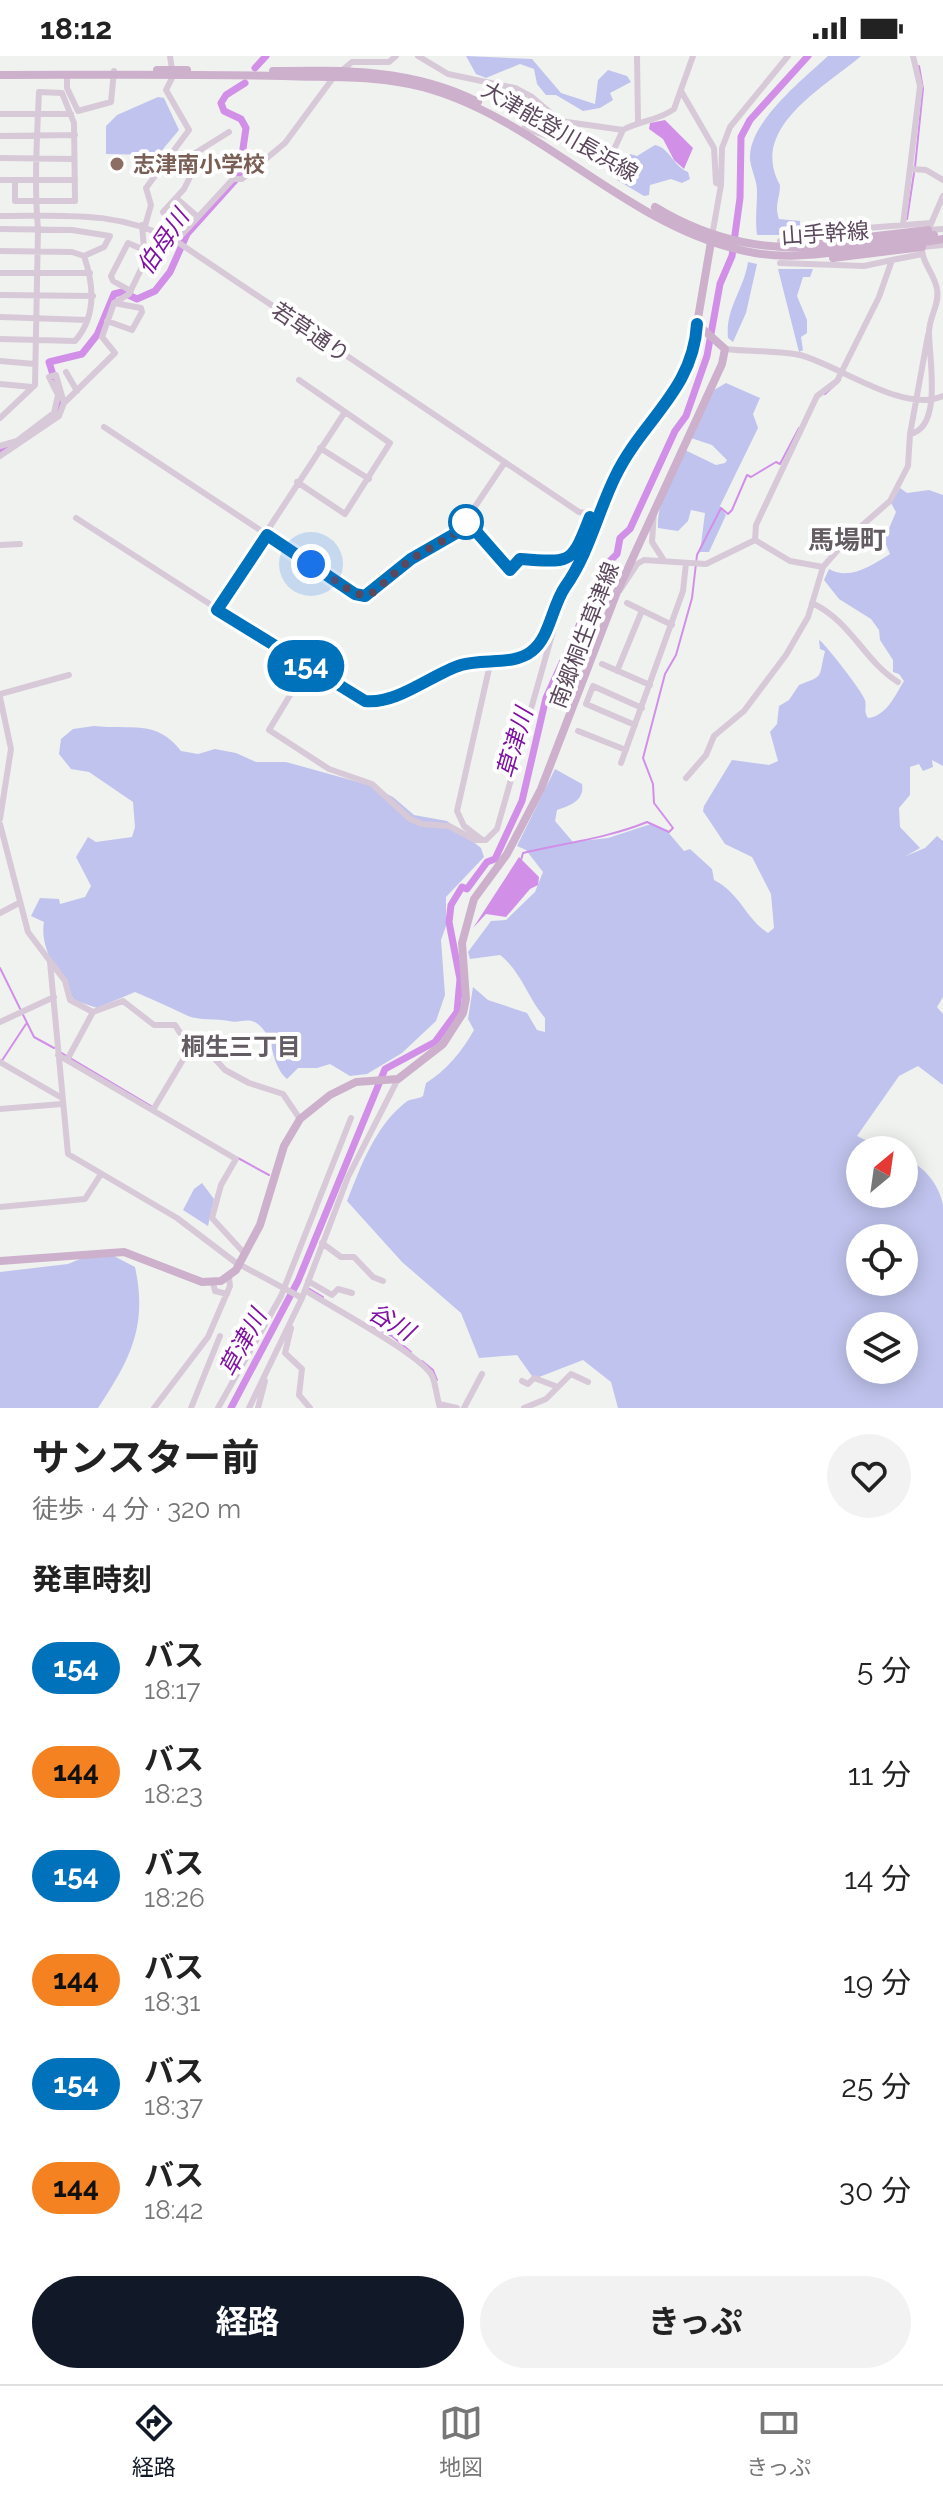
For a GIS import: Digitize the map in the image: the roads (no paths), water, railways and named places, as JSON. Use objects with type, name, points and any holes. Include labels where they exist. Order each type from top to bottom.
[{"type":"main road","name":"大津能登川長浜線","points":[[0,72],[343,70],[394,75],[449,89],[524,128],[712,239]]},
{"type":"main road","name":"大津能登川長浜線","points":[[0,72],[67,75],[114,73]]},
{"type":"main road","name":"大津能登川長浜線","points":[[172,73],[398,81],[474,106],[669,223],[712,239]]},
{"type":"main road","name":"山手幹線","points":[[712,239],[788,256],[822,254],[937,234]]},
{"type":"main road","points":[[839,249],[864,237],[937,234]]},
{"type":"main road","points":[[712,239],[700,326],[721,345]]},
{"type":"main road","name":"山手幹線","points":[[743,248],[839,249]]},
{"type":"main road","points":[[839,249],[865,254],[922,251]]},
{"type":"main road","name":"南郷桐生草津線","points":[[398,1079],[437,1051],[463,1013],[467,981],[462,943],[474,899],[507,854],[541,789],[617,592],[722,364],[721,345]]},
{"type":"main road","points":[[0,1261],[124,1252],[213,1283],[229,1277],[240,1264],[268,1206],[284,1146],[300,1119],[330,1095],[367,1081],[398,1079]]},
{"type":"street","points":[[0,456],[59,416],[64,403],[115,353],[102,337],[114,303],[128,294],[145,261],[142,249],[144,225],[151,205],[146,188],[188,133],[166,90],[172,73],[170,56]]},
{"type":"street","points":[[180,243],[183,231],[197,216],[237,179],[285,143],[333,78],[355,60],[389,62],[396,56]]},
{"type":"street","points":[[418,56],[453,75],[515,88],[566,123],[623,130]]},
{"type":"street","points":[[637,56],[638,121]]},
{"type":"street","points":[[524,128],[610,158],[623,130],[638,121],[671,112],[693,56]]},
{"type":"street","points":[[712,239],[721,185],[722,148],[730,127],[788,56]]},
{"type":"street","points":[[903,225],[920,86],[913,56]]},
{"type":"street","points":[[67,75],[67,88],[78,111],[111,102],[114,73]]},
{"type":"street","points":[[449,89],[453,75]]},
{"type":"street","points":[[681,91],[714,148],[716,183],[721,185]]},
{"type":"street","points":[[0,418],[33,387],[37,341],[38,229],[37,216],[37,201],[37,180],[39,92],[62,93],[75,135],[75,201],[37,201],[15,201],[15,180]]},
{"type":"street","points":[[0,114],[71,114]]},
{"type":"street","points":[[183,231],[163,212],[194,169],[189,157],[229,131]]},
{"type":"street","points":[[0,136],[75,135]]},
{"type":"street","points":[[0,158],[74,159]]},
{"type":"street","points":[[912,169],[926,170],[943,180]]},
{"type":"street","points":[[0,180],[75,180]]},
{"type":"street","points":[[780,263],[864,266],[922,251],[937,234],[943,196]]},
{"type":"street","points":[[176,198],[197,216]]},
{"type":"street","name":"若草通り","points":[[0,216],[108,217],[144,225],[180,243],[590,517]]},
{"type":"street","points":[[780,241],[853,229],[903,225],[937,234]]},
{"type":"street","points":[[0,229],[38,229],[110,236],[104,247],[84,256],[0,251]]},
{"type":"street","points":[[922,251],[937,234]]},
{"type":"street","points":[[128,294],[111,276],[128,243],[142,249]]},
{"type":"street","points":[[686,778],[706,755],[714,736],[744,711],[781,663],[812,603],[823,567],[850,536],[890,501],[908,466],[915,398],[929,332],[940,299],[922,251]]},
{"type":"street","points":[[0,339],[75,341],[87,320],[93,296],[84,256]]},
{"type":"street","points":[[755,540],[756,525],[794,439],[817,396],[834,386],[873,311],[892,260]]},
{"type":"street","points":[[0,273],[90,273]]},
{"type":"street","points":[[0,295],[93,296]]},
{"type":"street","points":[[107,321],[132,330],[142,312],[141,308],[114,303]]},
{"type":"street","points":[[0,317],[87,320]]},
{"type":"street","points":[[76,518],[354,697],[372,702],[452,668],[516,658],[532,651],[564,588],[584,559],[599,515],[623,462],[686,376],[700,326]]},
{"type":"street","points":[[910,434],[917,433],[931,421],[940,397],[937,363],[929,332]]},
{"type":"street","points":[[721,345],[796,355],[915,398],[940,397]]},
{"type":"street","points":[[0,361],[35,364]]},
{"type":"street","points":[[66,372],[77,391]]},
{"type":"street","points":[[0,446],[17,441],[54,413],[58,395],[52,376],[64,403]]},
{"type":"street","points":[[297,482],[345,514],[390,443],[299,380]]},
{"type":"street","points":[[0,384],[33,387]]},
{"type":"street","points":[[0,406],[10,408]]},
{"type":"street","points":[[217,610],[345,412]]},
{"type":"street","points":[[104,427],[355,594],[365,596],[411,559],[458,532],[505,462]]},
{"type":"street","points":[[320,448],[369,479]]},
{"type":"street","points":[[654,510],[652,542],[663,559]]},
{"type":"street","points":[[467,521],[510,570],[520,559],[556,561],[571,557],[577,551],[590,517],[599,515]]},
{"type":"street","points":[[617,592],[640,562],[663,559],[706,564],[755,540]]},
{"type":"street","points":[[755,540],[790,561],[823,567]]},
{"type":"street","points":[[0,545],[20,544]]},
{"type":"street","points":[[621,763],[672,625],[683,591],[686,563]]},
{"type":"street","points":[[307,667],[269,730],[329,769],[372,784],[410,819],[422,824],[449,826],[482,840],[490,838],[497,829],[564,588]]},
{"type":"street","points":[[617,671],[641,613],[640,608],[627,603]]},
{"type":"street","points":[[812,603],[835,616],[866,648],[876,667],[898,682]]},
{"type":"street","points":[[641,613],[672,625]]},
{"type":"street","points":[[482,840],[464,826],[457,811],[491,660]]},
{"type":"street","points":[[602,664],[650,685]]},
{"type":"street","points":[[69,675],[0,696],[11,749],[0,824],[15,870],[19,903],[28,932],[65,981],[70,1000],[93,1012]]},
{"type":"street","points":[[635,725],[586,704],[593,686],[642,708]]},
{"type":"street","points":[[578,731],[626,750]]},
{"type":"street","points":[[0,913],[19,903]]},
{"type":"street","points":[[49,960],[68,1154],[177,1218],[240,1264],[300,1297]]},
{"type":"street","points":[[0,1022],[54,997]]},
{"type":"street","points":[[67,1060],[93,1012],[123,1001],[154,1025],[175,1025],[190,1048],[214,1058],[225,1070],[249,1083],[283,1094],[300,1119]]},
{"type":"street","points":[[153,1110],[190,1048]]},
{"type":"street","points":[[58,1055],[236,1159],[221,1185],[212,1218],[245,1254]]},
{"type":"street","points":[[0,1062],[62,1101]]},
{"type":"street","points":[[249,1408],[305,1290],[348,1177],[398,1079]]},
{"type":"street","points":[[0,1109],[62,1101]]},
{"type":"street","points":[[218,1408],[285,1288],[351,1118]]},
{"type":"street","points":[[0,1207],[85,1199],[101,1174]]},
{"type":"street","points":[[322,1243],[341,1257],[354,1257],[383,1281]]},
{"type":"street","points":[[154,1408],[208,1337],[227,1294],[229,1277]]},
{"type":"street","points":[[308,1281],[332,1295],[338,1289],[352,1293]]},
{"type":"street","points":[[213,1283],[215,1291],[227,1294]]},
{"type":"street","points":[[305,1290],[345,1317],[391,1339],[433,1376],[439,1406],[457,1408]]},
{"type":"street","points":[[290,1322],[285,1353],[302,1369],[299,1395],[310,1408]]},
{"type":"street","points":[[191,1408],[220,1336]]},
{"type":"street","points":[[208,1337],[215,1346]]},
{"type":"street","points":[[258,1408],[265,1374]]},
{"type":"street","points":[[464,1408],[482,1374]]},
{"type":"street","points":[[524,1408],[546,1399],[571,1374],[588,1382]]},
{"type":"street","points":[[522,1381],[528,1384],[534,1378],[541,1378],[558,1387]]},
{"type":"waterway","name":"伯母川","points":[[255,68],[266,56]]},
{"type":"waterway","name":"草津川","points":[[231,1408],[298,1281],[385,1069],[435,1042],[457,1012],[460,979],[449,922],[451,905],[462,887],[467,889],[487,862],[495,859],[522,801],[546,698],[588,606],[596,597],[610,561],[617,554],[620,538],[630,529],[675,431],[686,416],[707,356],[720,284],[732,256],[740,198],[741,137],[750,120],[808,56]]},
{"type":"waterway","points":[[915,167],[923,89],[919,66]]},
{"type":"waterway","name":"伯母川","points":[[55,414],[60,397],[49,362],[82,354],[97,335],[114,294],[122,292],[137,299],[155,291],[170,272],[187,234],[239,176],[246,128],[241,119],[224,111],[221,103],[226,95],[245,83]]},
{"type":"waterway","points":[[907,219],[914,173]]},
{"type":"waterway","points":[[825,394],[840,380]]},
{"type":"waterway","points":[[521,860],[523,853],[602,836],[647,822],[669,832],[673,828],[654,803],[653,784],[643,758],[665,674],[676,655],[692,598],[697,555],[721,508],[728,514],[732,510],[747,475],[751,477],[776,462],[780,464],[799,428]]},
{"type":"waterway","name":"伯母川","points":[[0,451],[16,443]]},
{"type":"waterway","points":[[0,968],[34,1037],[54,1048]]},
{"type":"waterway","points":[[1,1062],[26,1024]]},
{"type":"waterway","points":[[60,1052],[151,1106]]},
{"type":"waterway","points":[[238,1158],[269,1175]]},
{"type":"waterway","name":"谷川","points":[[308,1288],[323,1297]]},
{"type":"waterway","name":"谷川","points":[[369,1325],[392,1336],[411,1352]]},
{"type":"waterway","name":"谷川","points":[[422,1361],[433,1370],[437,1380]]},
{"type":"place","name":"志津南小学校","points":[[117,164]]},
{"type":"district","name":"馬場町","points":[[847,540]]},
{"type":"district","name":"桐生三丁目","points":[[241,1047]]}]
